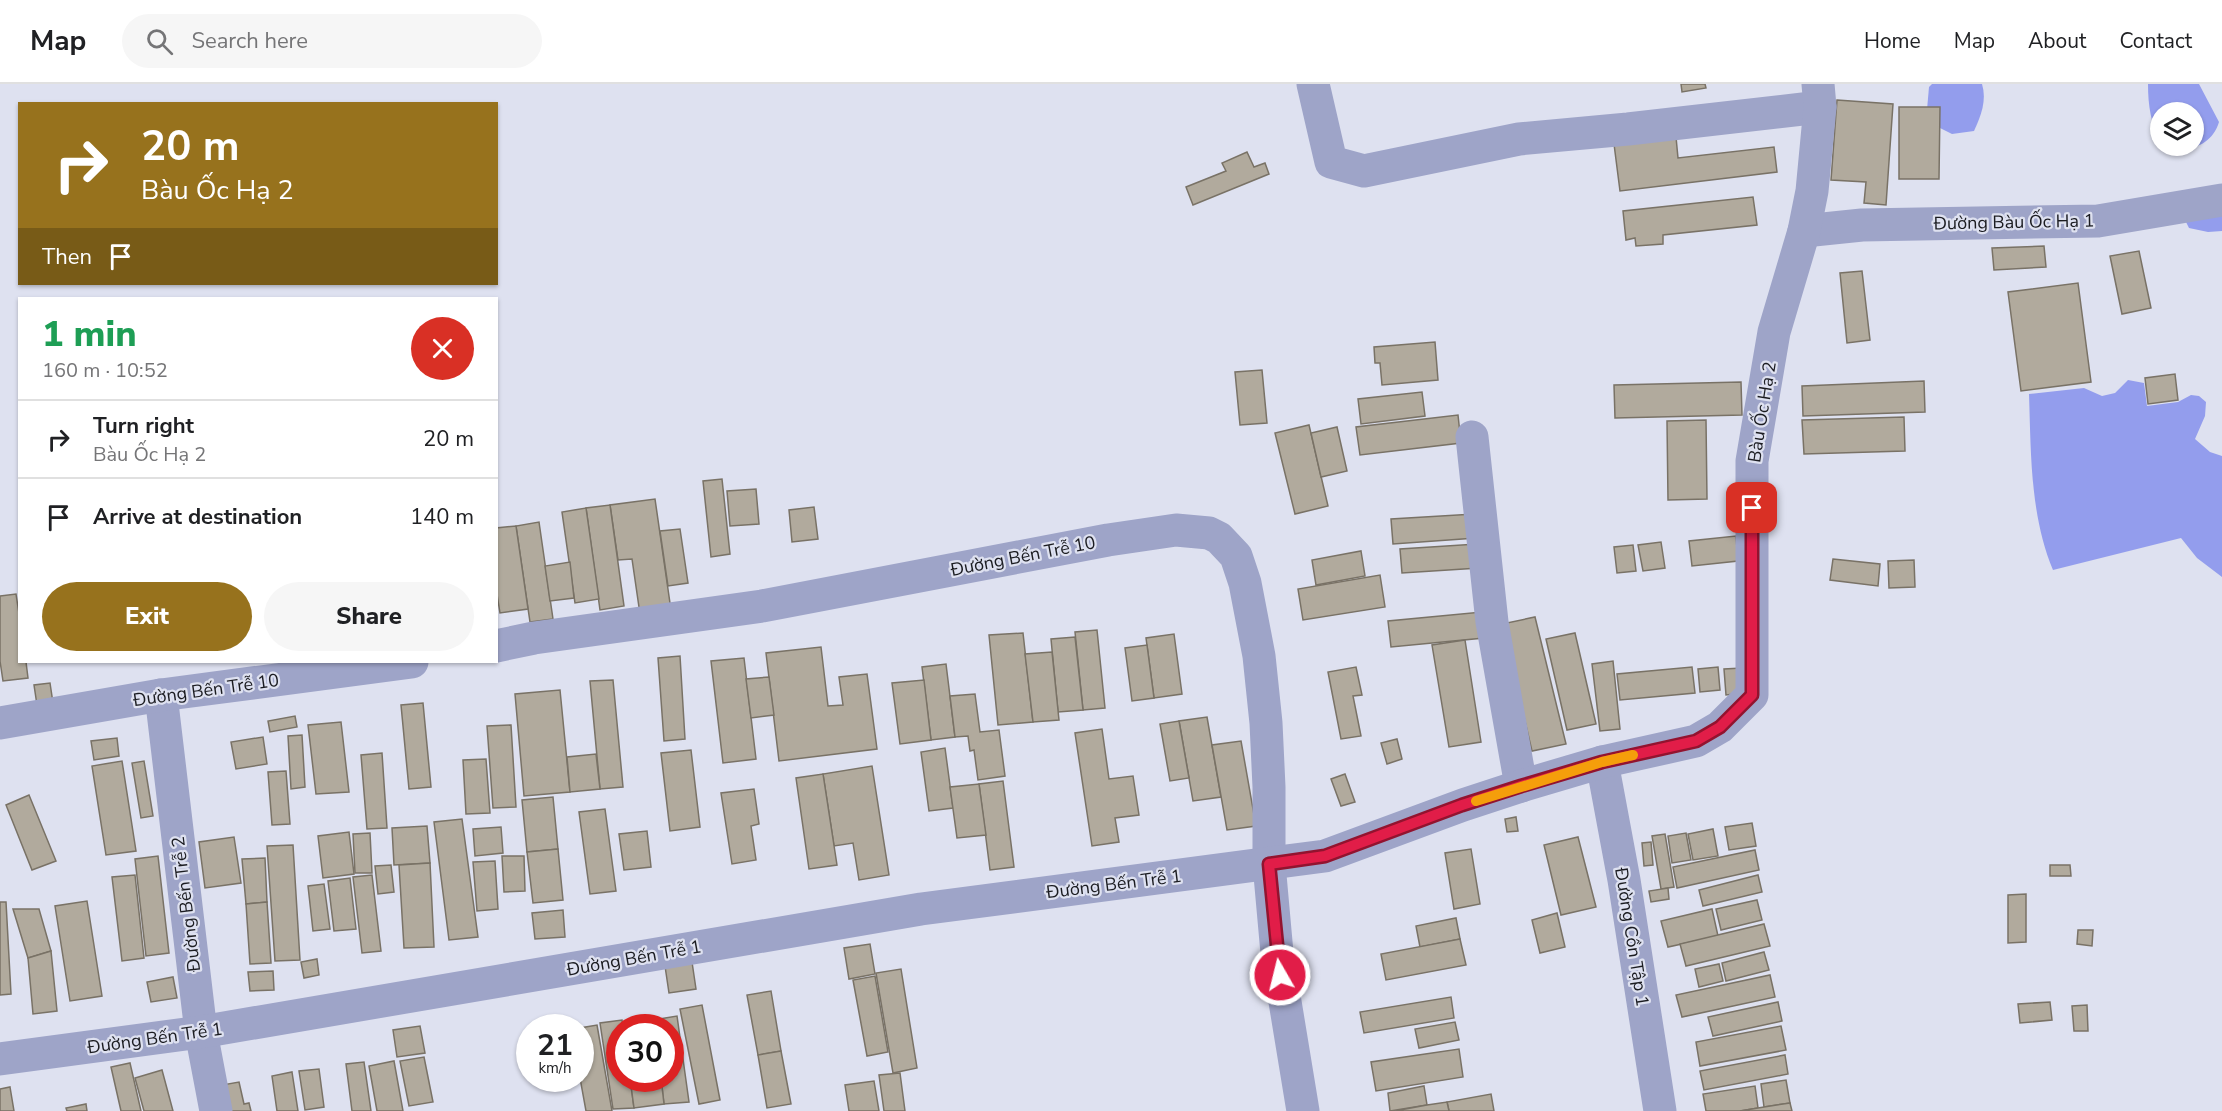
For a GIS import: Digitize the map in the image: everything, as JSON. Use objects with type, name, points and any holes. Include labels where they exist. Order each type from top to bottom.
[{"type":"street","points":[[1313,84],[1331,162],[1364,171],[1519,139],[1628,129],[1819,95]]},
{"type":"street","name":"Bàu Ốc Hạ 2","points":[[1269,864],[1325,856],[1462,805],[1521,786],[1602,762],[1696,741],[1720,727],[1752,695],[1752,461],[1774,332],[1804,231],[1812,191],[1819,95]]},
{"type":"street","name":"Đường Bàu Ốc Hạ 1","points":[[1804,231],[1862,225],[2098,221],[2222,200]]},
{"type":"street","points":[[1472,436],[1492,622],[1521,786]]},
{"type":"street","name":"Đường Bến Trễ 10","points":[[498,646],[534,638],[762,606],[1108,540],[1176,530],[1209,533],[1219,538],[1236,556],[1245,583],[1259,656],[1269,787],[1269,864],[1277,953],[1303,1111]]},
{"type":"street","name":"Đường Bến Trễ 10","points":[[0,723],[161,695],[404,663]]},
{"type":"street","name":"Đường Bến Trễ 2","points":[[161,695],[201,1032],[216,1111]]},
{"type":"street","name":"Đường Cồn Tập 1","points":[[1602,762],[1624,880],[1660,1111]]},
{"type":"street","name":"Đường Bến Trễ 1","points":[[0,1059],[201,1032],[921,909],[1269,864]]},
{"type":"shaded area","points":[[1932,84],[1982,84],[1984,102],[1974,131],[1952,134],[1926,121],[1929,87]]},
{"type":"shaded area","points":[[2148,84],[2199,84],[2219,122],[2216,130],[2204,143],[2204,102],[2150,102],[2150,107]]},
{"type":"shaded area","points":[[2222,209],[2222,231],[2208,232],[2189,228],[2184,218]]},
{"type":"shaded area","points":[[2128,380],[2144,383],[2147,406],[2178,402],[2191,395],[2199,396],[2206,402],[2205,416],[2195,439],[2210,452],[2222,456],[2222,577],[2197,558],[2181,538],[2053,570],[2040,528],[2033,484],[2029,394],[2084,388],[2102,396],[2115,393]]},
{"type":"building","points":[[1681,84],[1705,84],[1706,88],[1682,92]]},
{"type":"building","points":[[1837,100],[1893,104],[1886,205],[1864,203],[1866,182],[1831,180]]},
{"type":"building","points":[[1899,107],[1940,107],[1939,179],[1899,179]]},
{"type":"building","points":[[1676,137],[1678,158],[1774,147],[1777,172],[1620,191],[1614,144]]},
{"type":"building","points":[[1247,152],[1254,167],[1265,163],[1269,174],[1193,205],[1186,187],[1226,171],[1222,163]]},
{"type":"building","points":[[1753,197],[1757,225],[1663,235],[1663,244],[1636,246],[1635,238],[1626,240],[1623,211]]},
{"type":"building","points":[[2044,246],[2046,267],[1994,270],[1992,248]]},
{"type":"building","points":[[2139,251],[2151,308],[2122,314],[2110,256]]},
{"type":"building","points":[[1862,271],[1870,340],[1847,343],[1840,273]]},
{"type":"building","points":[[2078,283],[2091,382],[2021,391],[2008,292]]},
{"type":"building","points":[[1435,342],[1438,380],[1382,385],[1380,363],[1375,363],[1374,347]]},
{"type":"building","points":[[1262,370],[1267,423],[1240,425],[1235,372]]},
{"type":"building","points":[[2175,374],[2178,400],[2148,404],[2145,378]]},
{"type":"building","points":[[1924,381],[1925,412],[1803,416],[1802,386]]},
{"type":"building","points":[[1741,382],[1742,415],[1615,418],[1614,385]]},
{"type":"building","points":[[1422,392],[1425,416],[1361,424],[1358,399]]},
{"type":"building","points":[[1458,415],[1461,443],[1360,455],[1356,427]]},
{"type":"building","points":[[1904,417],[1905,451],[1804,454],[1802,420]]},
{"type":"building","points":[[1706,420],[1707,499],[1668,500],[1667,421]]},
{"type":"building","points":[[1309,425],[1328,506],[1295,514],[1275,433]]},
{"type":"building","points":[[1337,427],[1347,471],[1321,477],[1311,433]]},
{"type":"building","points":[[722,479],[730,554],[711,557],[703,481]]},
{"type":"building","points":[[756,489],[759,524],[730,526],[727,491]]},
{"type":"building","points":[[655,499],[671,610],[640,614],[632,559],[618,560],[610,505]]},
{"type":"building","points":[[610,505],[624,606],[600,610],[586,508]]},
{"type":"building","points":[[814,507],[818,539],[792,542],[789,510]]},
{"type":"building","points":[[586,508],[599,599],[575,603],[562,512]]},
{"type":"building","points":[[1474,514],[1476,538],[1393,544],[1391,519]]},
{"type":"building","points":[[539,522],[553,619],[530,622],[516,526]]},
{"type":"building","points":[[516,526],[528,609],[500,613],[498,528]]},
{"type":"building","points":[[680,529],[688,583],[668,586],[660,531]]},
{"type":"building","points":[[1736,536],[1738,561],[1692,566],[1689,541]]},
{"type":"building","points":[[1661,542],[1665,568],[1643,571],[1638,545]]},
{"type":"building","points":[[1477,544],[1479,568],[1402,573],[1400,549]]},
{"type":"building","points":[[1633,545],[1636,571],[1617,573],[1614,547]]},
{"type":"building","points":[[1361,551],[1365,576],[1316,585],[1312,560]]},
{"type":"building","points":[[1833,559],[1880,564],[1878,586],[1830,580]]},
{"type":"building","points":[[1914,560],[1915,587],[1889,588],[1888,561]]},
{"type":"building","points":[[570,562],[574,598],[550,601],[545,566]]},
{"type":"building","points":[[1380,575],[1385,607],[1303,620],[1298,589]]},
{"type":"building","points":[[16,594],[18,663],[26,663],[28,678],[3,681],[0,661],[0,596]]},
{"type":"building","points":[[1482,612],[1484,638],[1391,647],[1388,621]]},
{"type":"building","points":[[1535,617],[1566,744],[1532,751],[1502,624]]},
{"type":"building","points":[[1097,630],[1105,708],[1083,710],[1075,632]]},
{"type":"building","points":[[1023,633],[1033,722],[998,725],[989,635]]},
{"type":"building","points":[[1575,633],[1596,724],[1567,730],[1546,639]]},
{"type":"building","points":[[1174,634],[1182,694],[1154,698],[1146,638]]},
{"type":"building","points":[[1075,637],[1083,710],[1058,712],[1051,639]]},
{"type":"building","points":[[1465,640],[1481,742],[1449,747],[1432,645]]},
{"type":"building","points":[[1147,645],[1154,698],[1132,701],[1125,648]]},
{"type":"building","points":[[821,647],[828,706],[843,705],[839,677],[867,674],[877,749],[779,761],[766,653]]},
{"type":"building","points":[[1052,652],[1059,720],[1033,722],[1025,654]]},
{"type":"building","points":[[680,656],[685,739],[664,741],[658,658]]},
{"type":"building","points":[[744,658],[756,759],[723,763],[711,661]]},
{"type":"building","points":[[1613,661],[1620,729],[1600,731],[1592,664]]},
{"type":"building","points":[[946,664],[955,737],[931,740],[922,667]]},
{"type":"building","points":[[1356,667],[1362,695],[1353,696],[1361,736],[1341,739],[1328,672]]},
{"type":"building","points":[[1692,667],[1695,693],[1620,700],[1617,674]]},
{"type":"building","points":[[1718,667],[1720,690],[1700,692],[1698,669]]},
{"type":"building","points":[[1742,668],[1744,693],[1726,695],[1724,669]]},
{"type":"building","points":[[769,677],[774,715],[751,718],[746,679]]},
{"type":"building","points":[[613,680],[623,787],[600,789],[590,681]]},
{"type":"building","points":[[924,680],[931,740],[900,744],[892,683]]},
{"type":"building","points":[[50,683],[53,703],[37,705],[34,685]]},
{"type":"building","points":[[560,690],[570,792],[524,796],[515,694]]},
{"type":"building","points":[[975,694],[980,732],[999,730],[1005,776],[978,780],[974,750],[970,751],[968,736],[955,737],[950,696]]},
{"type":"building","points":[[423,703],[431,787],[409,789],[401,705]]},
{"type":"building","points":[[295,716],[297,727],[270,732],[268,721]]},
{"type":"building","points":[[1207,717],[1221,797],[1193,801],[1179,721]]},
{"type":"building","points":[[1179,721],[1189,778],[1170,781],[1160,724]]},
{"type":"building","points":[[341,722],[349,792],[316,794],[308,725]]},
{"type":"building","points":[[511,725],[516,807],[493,808],[487,726]]},
{"type":"building","points":[[1102,729],[1109,779],[1133,776],[1139,815],[1115,818],[1119,842],[1092,846],[1075,733]]},
{"type":"building","points":[[302,735],[305,787],[291,789],[288,736]]},
{"type":"building","points":[[263,737],[267,764],[236,769],[231,742]]},
{"type":"building","points":[[117,738],[119,756],[94,760],[91,741]]},
{"type":"building","points":[[1397,739],[1402,759],[1387,764],[1381,743]]},
{"type":"building","points":[[1241,741],[1256,826],[1227,830],[1212,745]]},
{"type":"building","points":[[945,748],[953,808],[929,811],[921,752]]},
{"type":"building","points":[[691,750],[700,827],[670,831],[661,753]]},
{"type":"building","points":[[382,753],[387,828],[367,829],[361,755]]},
{"type":"building","points":[[596,754],[600,789],[570,792],[567,757]]},
{"type":"building","points":[[486,759],[490,813],[466,814],[463,760]]},
{"type":"building","points":[[122,761],[136,851],[106,855],[92,766]]},
{"type":"building","points":[[144,761],[153,816],[141,818],[132,763]]},
{"type":"building","points":[[872,766],[889,875],[859,880],[853,843],[834,846],[823,774]]},
{"type":"building","points":[[286,771],[290,824],[272,825],[268,772]]},
{"type":"building","points":[[823,774],[837,865],[809,869],[796,778]]},
{"type":"building","points":[[1345,774],[1355,802],[1341,806],[1331,779]]},
{"type":"building","points":[[1003,781],[1014,867],[990,870],[979,784]]},
{"type":"building","points":[[979,784],[986,835],[957,838],[950,787]]},
{"type":"building","points":[[754,789],[759,824],[751,826],[756,860],[732,864],[721,793]]},
{"type":"building","points":[[29,795],[56,861],[32,870],[6,805]]},
{"type":"building","points":[[553,797],[558,849],[527,852],[522,800]]},
{"type":"building","points":[[605,809],[616,891],[590,894],[579,812]]},
{"type":"building","points":[[1516,817],[1518,831],[1507,832],[1505,819]]},
{"type":"building","points":[[462,819],[478,937],[449,940],[434,822]]},
{"type":"building","points":[[1752,823],[1756,846],[1729,850],[1725,827]]},
{"type":"building","points":[[427,826],[430,863],[394,865],[392,828]]},
{"type":"building","points":[[501,827],[503,853],[475,856],[473,829]]},
{"type":"building","points":[[1713,829],[1718,856],[1693,860],[1688,834]]},
{"type":"building","points":[[647,831],[651,867],[624,870],[619,834]]},
{"type":"building","points":[[349,832],[354,874],[323,878],[318,836]]},
{"type":"building","points":[[370,833],[372,873],[355,873],[353,834]]},
{"type":"building","points":[[1686,833],[1691,860],[1672,863],[1668,836]]},
{"type":"building","points":[[1665,834],[1674,887],[1661,889],[1652,836]]},
{"type":"building","points":[[234,837],[241,883],[205,888],[199,842]]},
{"type":"building","points":[[1578,837],[1596,907],[1561,915],[1544,845]]},
{"type":"building","points":[[1651,842],[1653,865],[1644,866],[1642,843]]},
{"type":"building","points":[[293,845],[300,960],[275,961],[267,846]]},
{"type":"building","points":[[558,849],[563,900],[533,903],[527,852]]},
{"type":"building","points":[[1471,849],[1480,904],[1454,909],[1445,853]]},
{"type":"building","points":[[1755,850],[1759,870],[1677,888],[1673,867]]},
{"type":"building","points":[[158,856],[169,953],[146,956],[135,859]]},
{"type":"building","points":[[502,856],[524,856],[525,891],[504,892]]},
{"type":"building","points":[[265,858],[267,902],[246,904],[242,859]]},
{"type":"building","points":[[495,861],[498,909],[477,911],[473,862]]},
{"type":"building","points":[[430,863],[434,947],[404,948],[399,865]]},
{"type":"building","points":[[391,865],[394,892],[378,894],[375,866]]},
{"type":"building","points":[[2050,865],[2070,865],[2071,876],[2050,876]]},
{"type":"building","points":[[135,875],[144,958],[122,961],[112,877]]},
{"type":"building","points":[[372,875],[381,951],[362,953],[353,877]]},
{"type":"building","points":[[1758,875],[1762,892],[1703,906],[1699,890]]},
{"type":"building","points":[[350,878],[356,929],[334,931],[328,881]]},
{"type":"building","points":[[324,884],[330,929],[313,931],[308,886]]},
{"type":"building","points":[[1668,888],[1669,899],[1651,902],[1649,891]]},
{"type":"building","points":[[2026,894],[2026,942],[2008,943],[2008,895]]},
{"type":"building","points":[[1757,900],[1762,920],[1721,930],[1716,909]]},
{"type":"building","points":[[87,901],[102,996],[70,1001],[55,906]]},
{"type":"building","points":[[0,902],[6,902],[11,994],[0,995]]},
{"type":"building","points":[[267,902],[271,963],[250,964],[246,904]]},
{"type":"building","points":[[13,909],[39,909],[51,951],[28,958]]},
{"type":"building","points":[[1712,909],[1718,936],[1668,947],[1661,921]]},
{"type":"building","points":[[563,910],[565,937],[535,939],[532,913]]},
{"type":"building","points":[[1557,913],[1565,947],[1540,953],[1532,920]]},
{"type":"building","points":[[1456,918],[1460,939],[1420,947],[1416,926]]},
{"type":"building","points":[[1764,924],[1770,946],[1686,966],[1680,944]]},
{"type":"building","points":[[2078,930],[2093,930],[2092,946],[2077,944]]},
{"type":"building","points":[[1460,939],[1466,965],[1386,980],[1381,954]]},
{"type":"building","points":[[870,944],[875,974],[849,979],[844,948]]},
{"type":"building","points":[[51,951],[57,1011],[33,1014],[28,958]]},
{"type":"building","points":[[1764,952],[1769,970],[1726,981],[1722,963]]},
{"type":"building","points":[[317,959],[319,975],[304,978],[301,962]]},
{"type":"building","points":[[692,962],[696,989],[669,993],[665,966]]},
{"type":"building","points":[[1719,964],[1723,981],[1699,987],[1695,969]]},
{"type":"building","points":[[901,969],[917,1068],[893,1073],[876,973]]},
{"type":"building","points":[[273,971],[274,990],[250,991],[248,972]]},
{"type":"building","points":[[1770,975],[1775,997],[1682,1017],[1676,995]]},
{"type":"building","points":[[875,976],[888,1052],[867,1056],[853,980]]},
{"type":"building","points":[[173,977],[177,998],[151,1002],[147,982]]},
{"type":"building","points":[[771,991],[781,1051],[758,1055],[747,995]]},
{"type":"building","points":[[1451,997],[1454,1018],[1364,1033],[1360,1012]]},
{"type":"building","points":[[1778,1002],[1782,1021],[1713,1036],[1708,1017]]},
{"type":"building","points":[[2050,1002],[2052,1020],[2020,1023],[2018,1004]]},
{"type":"building","points":[[702,1005],[720,1100],[699,1104],[684,1029],[684,1014],[681,1014],[680,1009]]},
{"type":"building","points":[[2087,1005],[2088,1031],[2074,1031],[2072,1006]]},
{"type":"building","points":[[606,1022],[606,1063],[600,1023]]},
{"type":"building","points":[[1455,1022],[1459,1040],[1419,1048],[1415,1029]]},
{"type":"building","points":[[597,1025],[606,1077],[606,1092],[609,1092],[612,1111],[586,1111],[583,1092],[594,1092],[594,1026]]},
{"type":"building","points":[[420,1026],[425,1053],[397,1057],[393,1030]]},
{"type":"building","points":[[1781,1026],[1786,1050],[1700,1066],[1696,1042]]},
{"type":"building","points":[[1459,1049],[1463,1077],[1376,1091],[1371,1062]]},
{"type":"building","points":[[781,1051],[791,1104],[767,1108],[758,1055]]},
{"type":"building","points":[[1785,1055],[1788,1074],[1704,1090],[1700,1071]]},
{"type":"building","points":[[424,1057],[433,1102],[409,1106],[400,1061]]},
{"type":"building","points":[[394,1061],[403,1111],[377,1111],[369,1066]]},
{"type":"building","points":[[364,1062],[371,1111],[352,1111],[346,1064]]},
{"type":"building","points":[[130,1063],[141,1111],[121,1111],[111,1067]]},
{"type":"building","points":[[684,1066],[689,1102],[664,1104],[663,1092],[684,1092]]},
{"type":"building","points":[[319,1069],[324,1107],[305,1110],[299,1071]]},
{"type":"building","points":[[162,1070],[173,1111],[144,1111],[135,1078]]},
{"type":"building","points":[[292,1072],[298,1111],[277,1111],[272,1076]]},
{"type":"building","points":[[900,1073],[905,1111],[884,1111],[879,1075]]},
{"type":"building","points":[[1786,1080],[1790,1103],[1764,1107],[1761,1084]]},
{"type":"building","points":[[874,1081],[879,1111],[849,1111],[845,1085]]},
{"type":"building","points":[[239,1082],[244,1104],[249,1103],[251,1111],[227,1111],[222,1085]]},
{"type":"building","points":[[1424,1086],[1427,1105],[1390,1111],[1388,1093]]},
{"type":"building","points":[[1755,1086],[1758,1108],[1740,1111],[1706,1111],[1703,1094]]},
{"type":"building","points":[[10,1087],[14,1111],[0,1111],[0,1089]]},
{"type":"building","points":[[610,1092],[632,1092],[634,1108],[613,1109]]},
{"type":"building","points":[[632,1092],[663,1092],[664,1104],[634,1108]]},
{"type":"building","points":[[1491,1094],[1494,1111],[1449,1111],[1447,1102]]},
{"type":"building","points":[[1447,1102],[1449,1111],[1395,1111],[1427,1105]]},
{"type":"building","points":[[1790,1103],[1792,1111],[1740,1111],[1764,1107]]},
{"type":"building","points":[[86,1104],[87,1111],[67,1111],[66,1108]]},
{"type":"slow traffic","points":[[1476,801],[1602,762],[1633,755]]},
{"type":"route","points":[[1280,975],[1269,864],[1325,856],[1462,805],[1602,762],[1696,741],[1720,727],[1752,695],[1752,508]]}]
